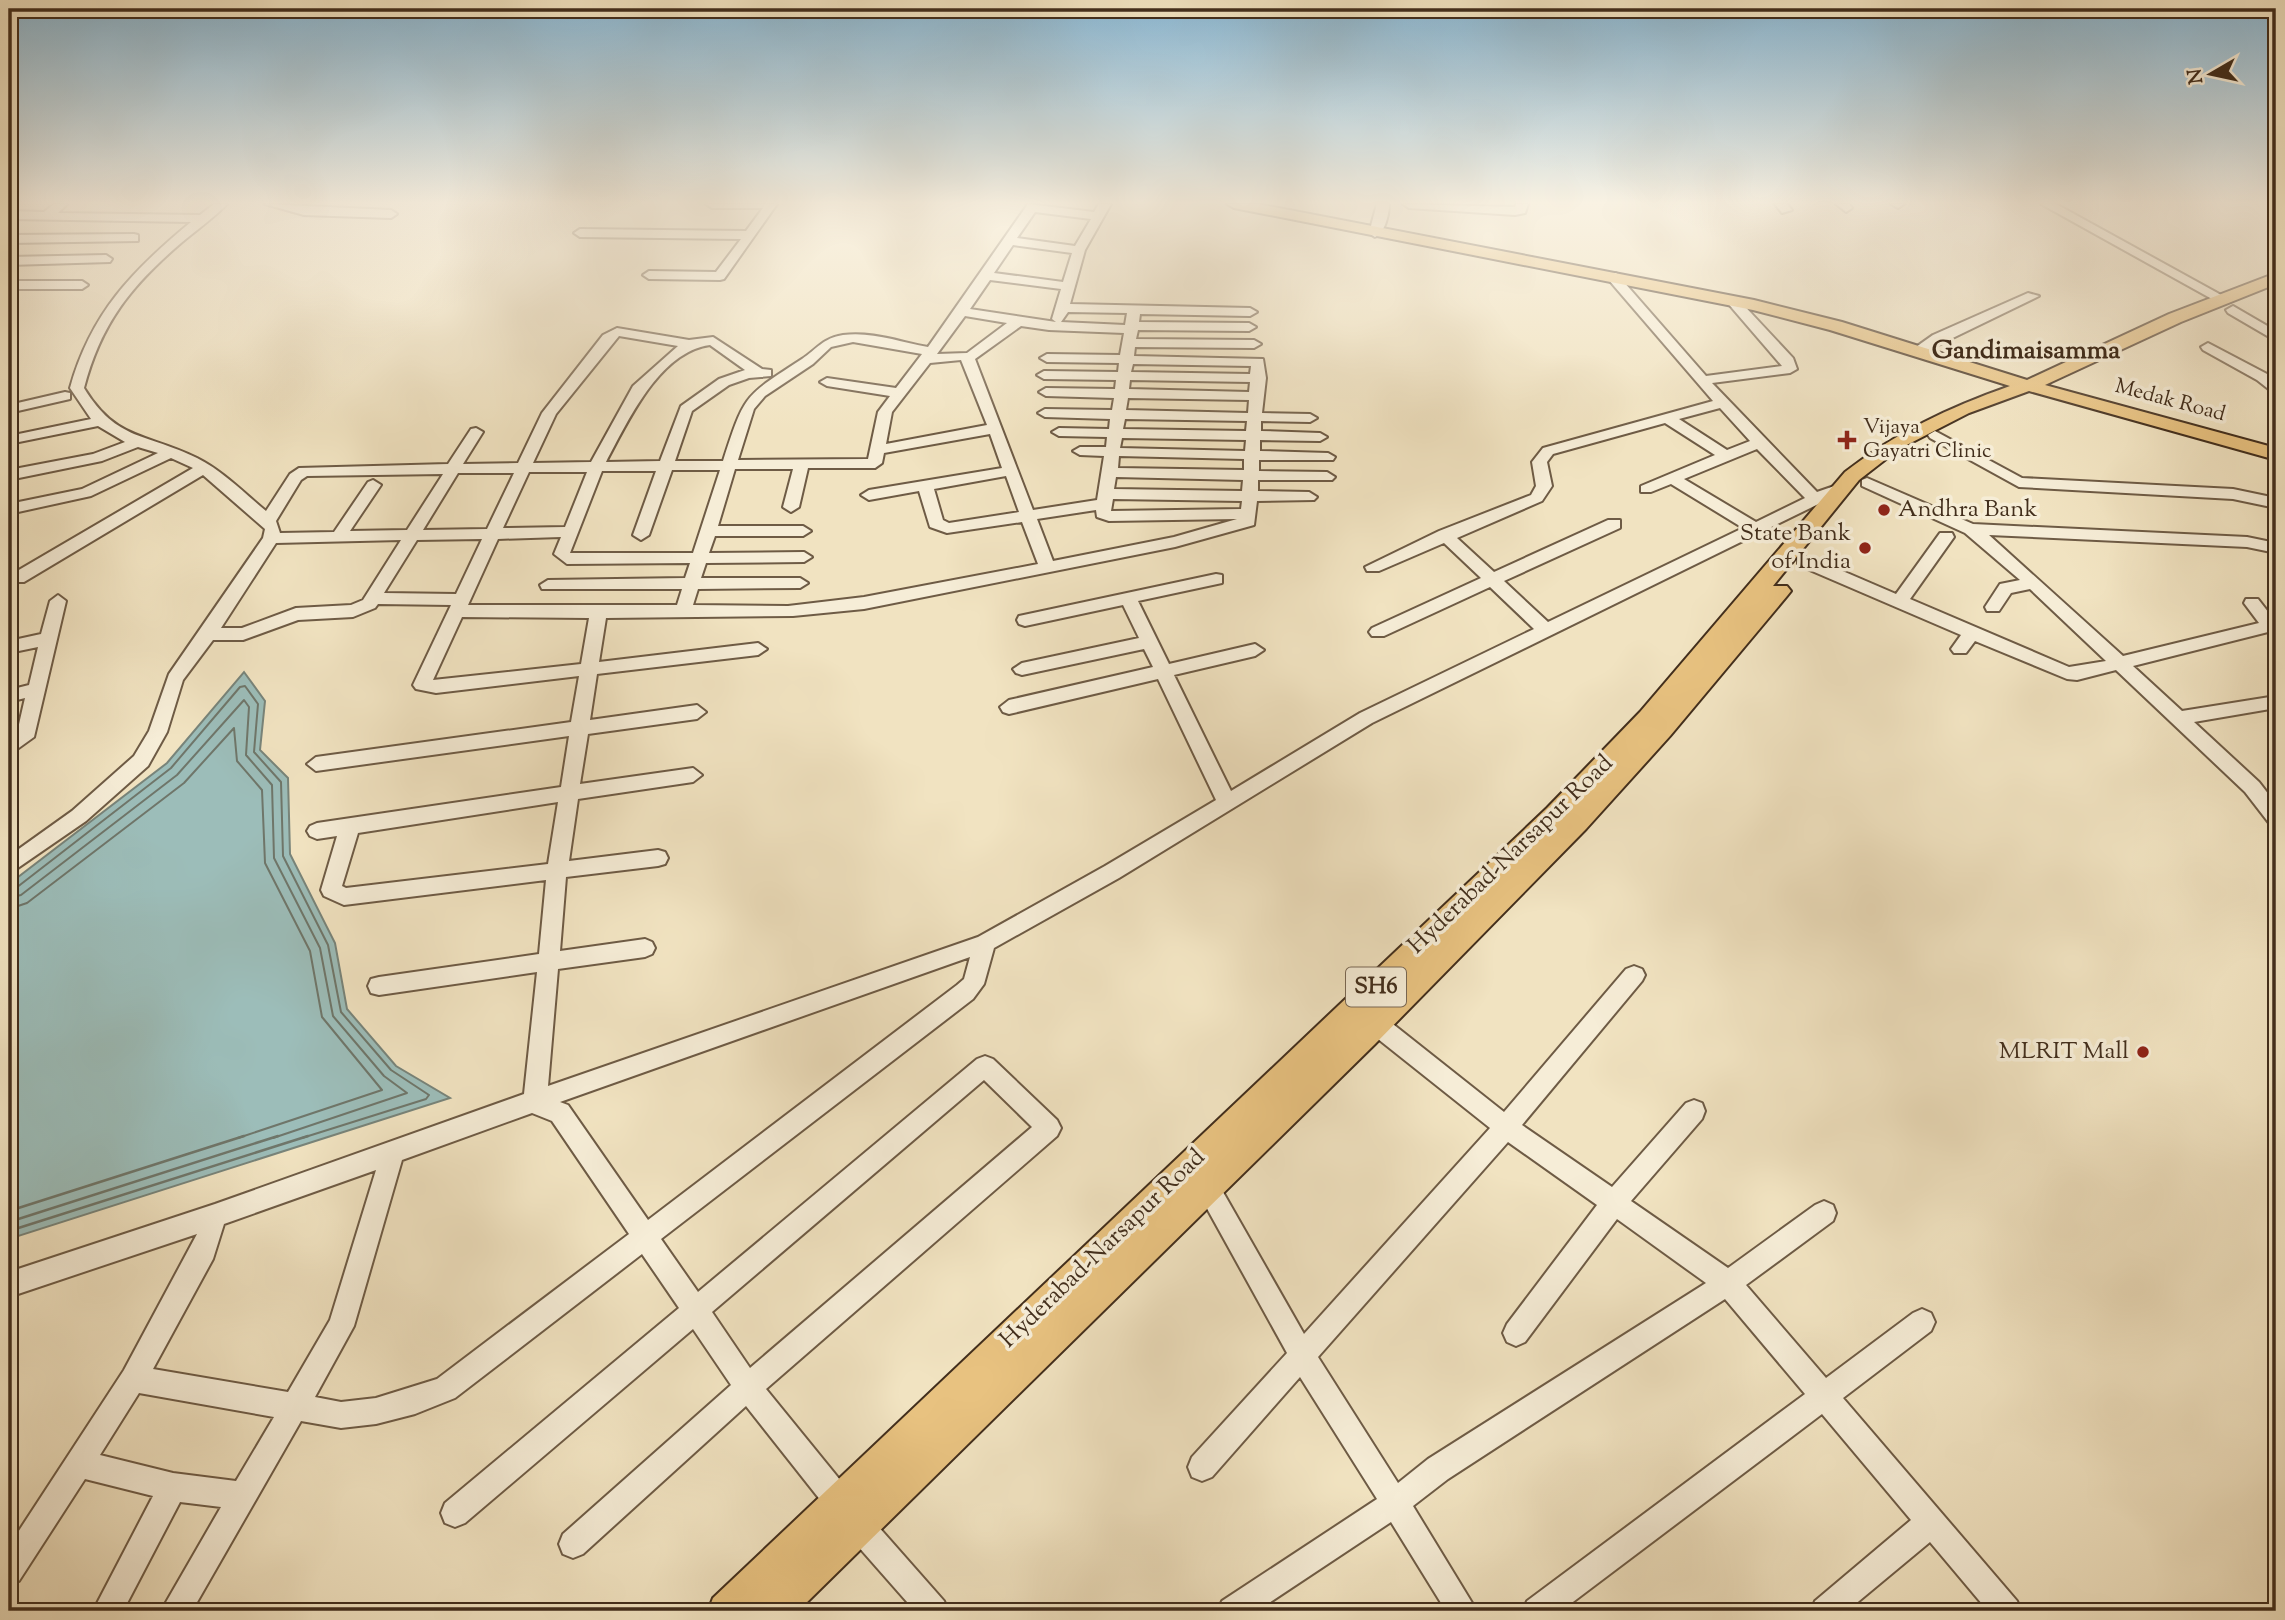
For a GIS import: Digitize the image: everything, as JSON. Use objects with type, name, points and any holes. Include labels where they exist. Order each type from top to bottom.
[{"type":"main road","name":"Medak Road","points":[[1629,280],[1732,301],[1861,333],[1871,339],[1960,367],[2049,383],[2276,454]]},
{"type":"main road","name":"SH6","points":[[2049,383],[2229,305],[2273,280]]},
{"type":"main road","name":"SH6","points":[[2049,383],[2175,318],[2276,292]]},
{"type":"main road","points":[[1861,333],[1873,332],[2276,446]]},
{"type":"main road","points":[[1960,367],[1981,383],[1987,400]]},
{"type":"main road","name":"Hyderabad-Narsapur Road","points":[[1855,486],[1852,476],[1892,445],[1923,427],[1987,400],[2049,383]]},
{"type":"main road","name":"Hyderabad-Narsapur Road","points":[[726,1611],[1556,815],[1648,719],[1855,486],[1917,444],[2049,383]]},
{"type":"main road","name":"Hyderabad-Narsapur Road","points":[[772,1611],[1376,1024],[1609,789],[1804,561],[1855,486]]},
{"type":"street","points":[[9,866],[79,816],[141,761],[158,732],[175,678],[208,634],[271,538],[273,528],[268,521],[193,461],[110,432],[89,411],[77,388],[90,345],[119,299],[138,280]]},
{"type":"street","points":[[984,280],[885,412],[869,498],[925,485],[1011,471]]},
{"type":"street","points":[[1016,280],[1068,286]]},
{"type":"street","points":[[1057,326],[1070,280]]},
{"type":"street","points":[[1615,280],[1705,380],[1756,444],[1815,499]]},
{"type":"street","points":[[2183,280],[2229,305],[2276,337]]},
{"type":"street","points":[[9,285],[82,285]]},
{"type":"street","points":[[1923,347],[2033,296]]},
{"type":"street","points":[[1705,380],[1790,369],[1788,361],[1732,301]]},
{"type":"street","points":[[1061,308],[1250,312]]},
{"type":"street","points":[[1134,310],[1105,516],[1251,514]]},
{"type":"street","points":[[961,313],[1057,326],[1255,344]]},
{"type":"street","points":[[683,611],[747,408],[769,382],[807,362],[827,343],[846,339],[928,355],[968,358],[1019,321]]},
{"type":"street","points":[[1130,333],[1250,327]]},
{"type":"street","points":[[689,344],[622,331],[612,334],[554,406],[422,685],[436,687],[758,649]]},
{"type":"street","points":[[757,373],[713,341],[702,340],[689,344],[633,396],[597,466],[562,554],[567,559],[804,557]]},
{"type":"street","points":[[2208,347],[2262,377],[2276,391]]},
{"type":"street","points":[[968,358],[1047,567]]},
{"type":"street","points":[[373,598],[459,606],[598,612],[787,610],[864,603],[1175,542],[1248,521],[1251,514],[1260,365],[1255,361],[1047,358]]},
{"type":"street","points":[[641,535],[691,404],[724,382],[757,373],[784,373]]},
{"type":"street","points":[[1044,375],[1259,378]]},
{"type":"street","points":[[827,382],[899,393]]},
{"type":"street","points":[[1046,392],[1258,396]]},
{"type":"street","points":[[9,409],[65,396]]},
{"type":"street","points":[[1373,567],[1537,498],[1544,485],[1539,462],[1548,450],[1723,403]]},
{"type":"street","points":[[1045,413],[1310,418]]},
{"type":"street","points":[[1667,418],[1726,456]]},
{"type":"street","points":[[9,440],[99,422]]},
{"type":"street","points":[[268,521],[295,477],[303,471],[802,464],[876,456],[996,428]]},
{"type":"street","points":[[208,634],[243,634],[310,612],[362,609],[373,598],[476,432]]},
{"type":"street","points":[[1059,432],[1320,437]]},
{"type":"street","points":[[1935,435],[2009,479],[2029,484],[2233,494],[2276,503]]},
{"type":"street","points":[[9,475],[97,458],[137,442]]},
{"type":"street","points":[[1646,489],[1756,444]]},
{"type":"street","points":[[9,509],[86,493],[162,451]]},
{"type":"street","points":[[1080,451],[1328,457]]},
{"type":"street","points":[[792,507],[802,464]]},
{"type":"street","points":[[18,578],[202,469]]},
{"type":"street","points":[[1110,472],[1327,477]]},
{"type":"street","points":[[1671,478],[1755,527]]},
{"type":"street","points":[[338,537],[373,485]]},
{"type":"street","points":[[925,485],[936,523],[941,527],[1028,516],[1106,499],[1309,497]]},
{"type":"street","points":[[9,1284],[215,1216],[705,1040],[985,943],[1227,803],[1366,718],[1544,628],[1835,489],[1855,486],[1971,529],[2247,542],[2276,548]]},
{"type":"street","points":[[1378,632],[1614,524]]},
{"type":"street","points":[[1971,529],[2034,583],[2179,718],[2252,787],[2274,813]]},
{"type":"street","points":[[709,531],[803,531]]},
{"type":"street","points":[[271,538],[571,532]]},
{"type":"street","points":[[1445,535],[1544,628]]},
{"type":"street","points":[[1899,602],[1946,537]]},
{"type":"street","points":[[1804,561],[2067,673],[2270,626],[2252,603]]},
{"type":"street","points":[[1025,620],[1216,579]]},
{"type":"street","points":[[548,585],[800,583]]},
{"type":"street","points":[[1993,607],[2006,588],[2034,583]]},
{"type":"street","points":[[1128,598],[1227,803]]},
{"type":"street","points":[[9,748],[25,737],[58,601]]},
{"type":"street","points":[[535,1103],[556,872],[598,612]]},
{"type":"street","points":[[1960,649],[1972,634]]},
{"type":"street","points":[[9,648],[48,639]]},
{"type":"street","points":[[1022,669],[1150,642]]},
{"type":"street","points":[[1010,707],[1255,650]]},
{"type":"street","points":[[9,696],[37,689]]},
{"type":"street","points":[[2179,718],[2276,702]]},
{"type":"street","points":[[316,764],[697,712]]},
{"type":"street","points":[[317,831],[693,775]]},
{"type":"street","points":[[350,826],[331,890],[337,896],[658,858]]},
{"type":"street","points":[[132,1379],[341,1415],[376,1411],[415,1401],[446,1389],[645,1240],[965,992],[973,984],[985,943]]},
{"type":"street","points":[[379,986],[645,948]]},
{"type":"street","points":[[1202,1467],[1506,1127],[1634,975]]},
{"type":"street","points":[[1376,1024],[1506,1127],[1728,1283],[2007,1611]]},
{"type":"street","points":[[455,1513],[985,1066],[1049,1128],[748,1387],[573,1544]]},
{"type":"street","points":[[535,1103],[559,1113],[748,1387],[839,1502]]},
{"type":"street","points":[[1516,1333],[1614,1203],[1694,1111]]},
{"type":"street","points":[[176,1611],[296,1408],[348,1308],[393,1151]]},
{"type":"street","points":[[1207,1186],[1303,1357],[1463,1611]]},
{"type":"street","points":[[1232,1611],[1394,1504],[1438,1469],[1728,1283],[1824,1213]]},
{"type":"street","points":[[9,1571],[132,1379],[204,1250],[215,1216]]},
{"type":"street","points":[[1537,1611],[1922,1322]]},
{"type":"street","points":[[80,1464],[173,1487],[244,1496]]},
{"type":"street","points":[[107,1611],[173,1487]]},
{"type":"street","points":[[1825,1611],[1931,1522]]},
{"type":"street","points":[[859,1526],[934,1611]]},
{"type":"water","points":[[244,672],[265,701],[260,750],[288,778],[290,854],[335,943],[347,1009],[396,1066],[450,1098],[9,1239],[9,884],[167,763]]},
{"type":"place","name":"Vijaya Gayatri Clinic","points":[[1847,440]]},
{"type":"place","name":"Andhra Bank","points":[[1884,510]]},
{"type":"place","name":"State Bank of India","points":[[1865,548]]},
{"type":"place","name":"MLRIT Mall","points":[[2143,1052]]},
{"type":"district","name":"Gandimaisamma","points":[[2026,351]]}]
